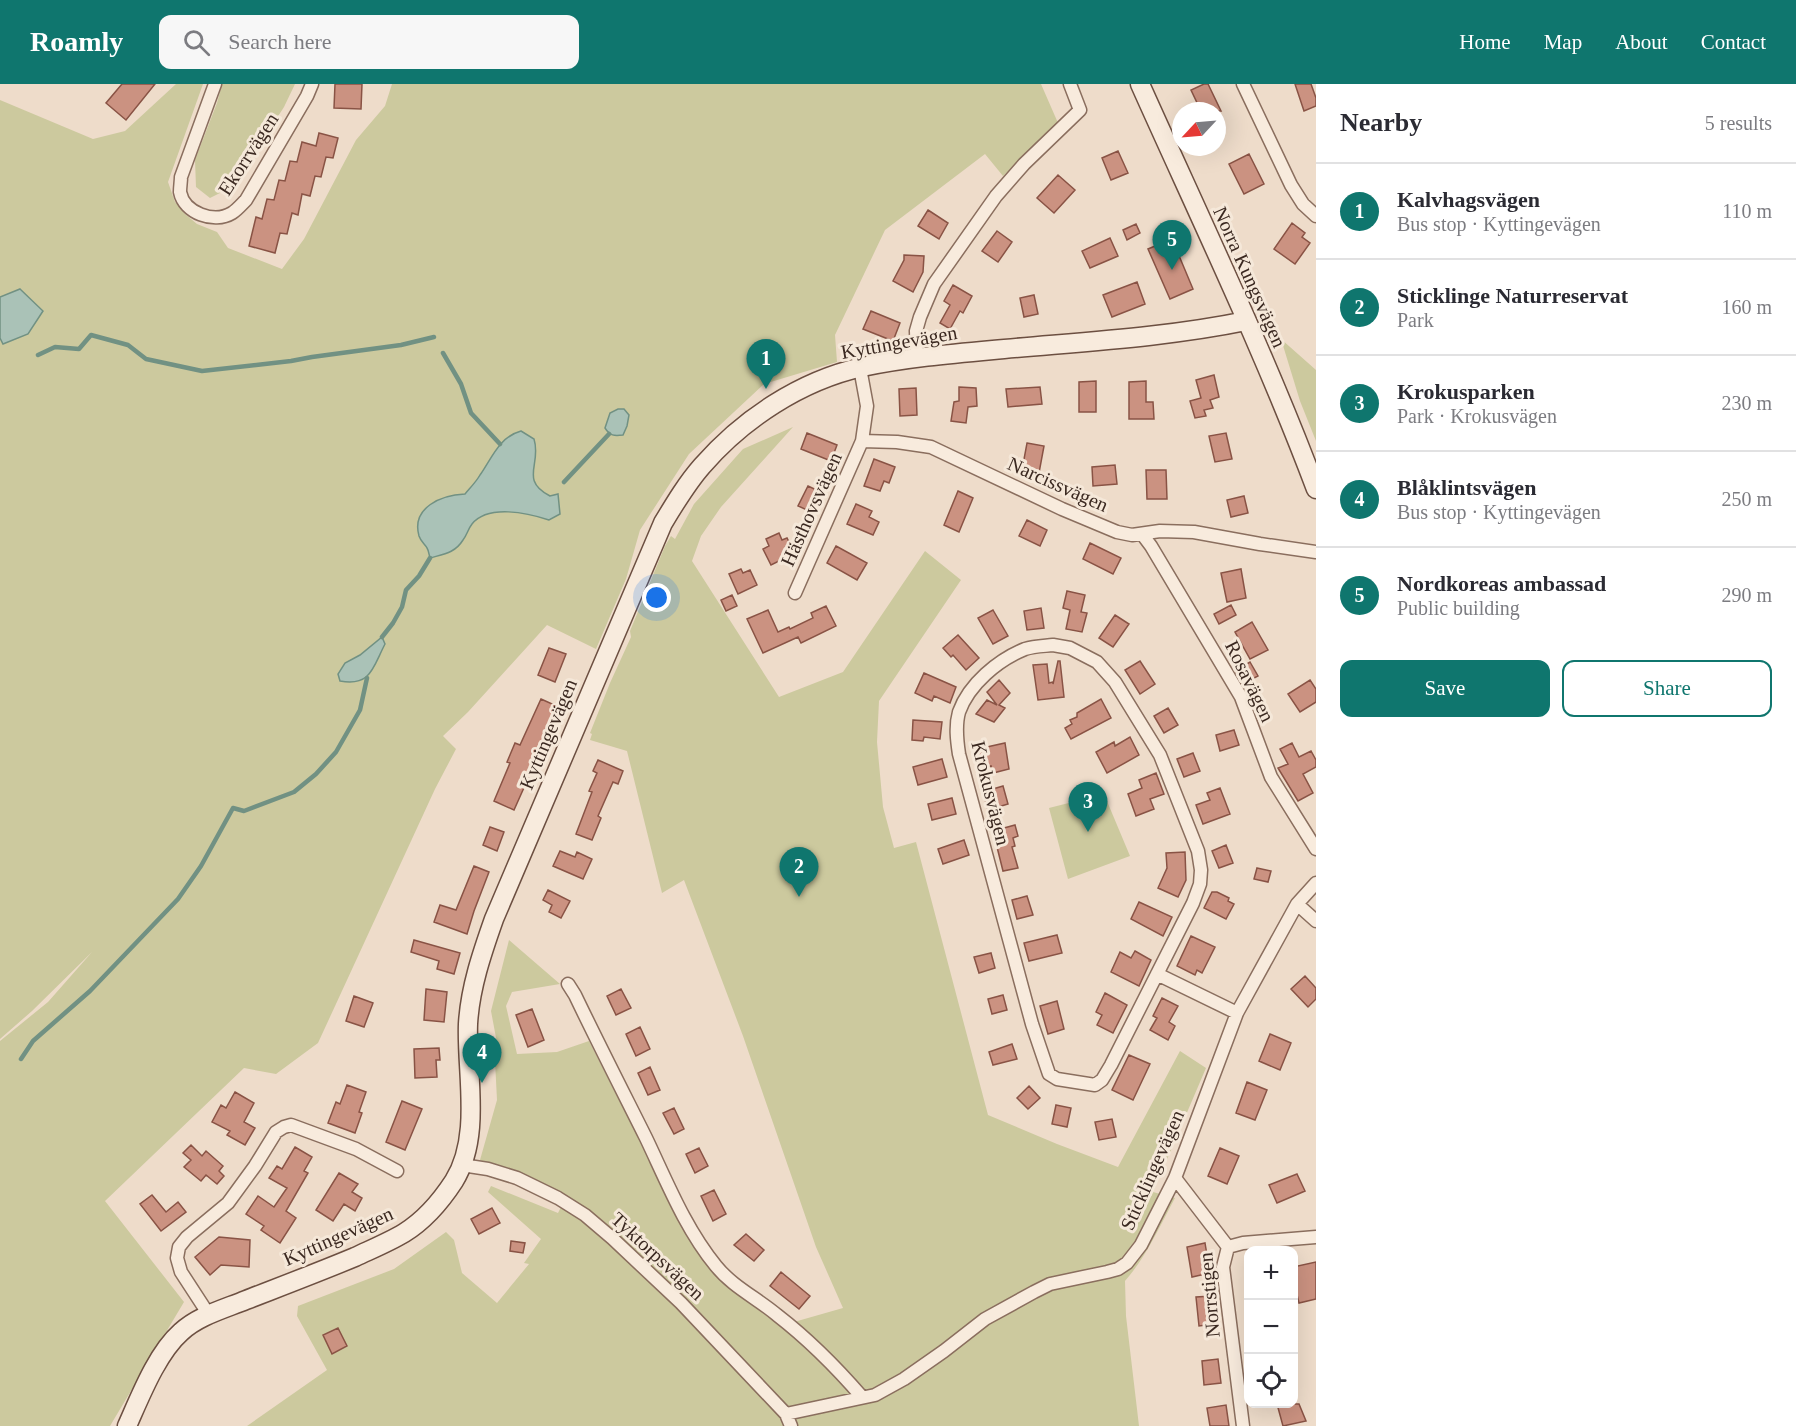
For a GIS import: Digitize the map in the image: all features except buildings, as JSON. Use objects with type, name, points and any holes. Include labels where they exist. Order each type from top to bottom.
[{"type":"street","name":"Ekorrvägen","points":[[215,84],[181,177],[180,193],[196,213],[206,217],[220,218],[233,213],[246,200],[312,84]]},
{"type":"street","points":[[917,357],[916,331],[934,284],[996,196],[1024,164],[1080,110],[1070,84]]},
{"type":"street","name":"Norra Kungsvägen","points":[[1140,84],[1246,321],[1316,489]]},
{"type":"street","points":[[1243,84],[1291,185],[1303,204],[1316,216]]},
{"type":"street","name":"Kyttingevägen","points":[[127,1426],[167,1347],[180,1332],[209,1315],[330,1268],[405,1233],[440,1202],[455,1179],[462,1165],[468,1137],[471,1096],[468,1024],[476,972],[499,908],[663,523],[680,494],[723,444],[775,403],[805,388],[860,368],[917,357],[1183,332],[1246,321]]},
{"type":"street","points":[[860,368],[867,406],[862,441]]},
{"type":"street","name":"Narcissvägen","points":[[862,441],[897,442],[931,447],[1062,509],[1132,535],[1160,531],[1194,532],[1316,552]]},
{"type":"street","name":"Hästhovsvägen","points":[[795,593],[862,441]]},
{"type":"street","name":"Rosavägen","points":[[1142,534],[1236,689],[1271,777],[1316,849]]},
{"type":"street","name":"Krokusvägen","points":[[1053,645],[1071,648],[1097,662],[1115,682],[1160,755],[1198,851],[1201,870],[1197,892],[1157,974],[1102,1080],[1095,1085],[1057,1079],[1049,1074],[1032,1024],[957,740],[959,712],[970,690],[986,674],[1010,656],[1028,648],[1053,645]]},
{"type":"street","name":"Sticklingevägen","points":[[786,1414],[875,1395],[904,1379],[985,1319],[1034,1292],[1050,1284],[1118,1269],[1127,1263],[1145,1238],[1174,1178],[1237,1013],[1297,904],[1316,883]]},
{"type":"street","points":[[1297,904],[1316,921]]},
{"type":"street","points":[[1157,974],[1237,1013]]},
{"type":"street","points":[[568,984],[699,1243],[718,1269],[795,1329],[834,1365],[862,1397]]},
{"type":"street","points":[[209,1315],[181,1272],[177,1258],[179,1246],[228,1203],[276,1132],[291,1125],[356,1149],[397,1171]]},
{"type":"street","name":"Tyktorpsvägen","points":[[462,1165],[488,1169],[517,1178],[558,1198],[585,1215],[681,1303],[786,1414],[791,1426]]},
{"type":"street","name":"Norrstigen","points":[[1174,1178],[1228,1247],[1223,1267],[1243,1426]]},
{"type":"street","points":[[1228,1247],[1243,1243],[1316,1237]]},
{"type":"shaded area","points":[[176,84],[203,84],[168,182],[175,202],[197,224],[217,232],[228,248],[282,269],[304,239],[356,140],[385,106],[392,84],[1041,84],[1058,123],[1003,176],[985,154],[885,230],[835,335],[837,362],[764,384],[689,454],[640,530],[626,579],[596,649],[547,625],[468,712],[443,736],[456,749],[435,789],[318,1043],[276,1074],[244,1068],[105,1201],[184,1302],[110,1426],[0,1426],[0,1041],[48,1002],[92,952],[0,1039],[0,100],[93,139],[125,131]]},
{"type":"shaded area","points":[[222,84],[295,84],[284,107],[242,176],[228,189],[210,198],[196,187],[195,160]]},
{"type":"shaded area","points":[[20,289],[43,311],[28,334],[3,344],[0,338],[0,297]]},
{"type":"shaded area","points":[[1281,339],[1316,370],[1316,441],[1300,401]]},
{"type":"shaded area","points":[[624,409],[629,415],[623,435],[611,434],[605,428],[610,413]]},
{"type":"shaded area","points":[[793,427],[721,507],[701,536],[692,561],[779,697],[843,672],[925,551],[961,580],[879,701],[877,742],[883,807],[894,848],[916,842],[988,1115],[1118,1167],[1180,1051],[1206,1068],[1153,1192],[1175,1198],[1146,1252],[1125,1281],[1126,1316],[1139,1426],[247,1426],[327,1370],[297,1316],[298,1306],[394,1269],[446,1232],[454,1240],[462,1273],[497,1303],[529,1264],[524,1263],[541,1239],[488,1192],[491,1186],[558,1213],[564,1201],[480,1160],[497,1100],[495,1061],[500,1059],[491,1011],[509,940],[560,984],[512,992],[506,1006],[517,1054],[557,1052],[589,1041],[659,1178],[722,1281],[780,1326],[843,1308],[816,1247],[743,1036],[684,880],[662,893],[627,751],[590,740],[592,734],[590,733],[631,637],[630,631],[671,536],[675,539],[694,504],[743,449]]},
{"type":"shaded area","points":[[521,431],[534,439],[536,456],[533,478],[541,490],[550,496],[558,494],[560,514],[549,520],[520,513],[488,514],[472,524],[456,548],[430,558],[428,549],[419,536],[418,526],[424,510],[438,500],[465,494],[502,443]]},
{"type":"shaded area","points":[[382,637],[385,644],[370,673],[358,681],[340,681],[338,674],[345,663],[360,655]]},
{"type":"shaded area","points":[[1104,794],[1130,856],[1068,879],[1049,808]]},
{"type":"waterway","points":[[38,355],[55,347],[79,349],[91,335],[128,345],[146,359],[202,371],[401,345],[434,337]]},
{"type":"waterway","points":[[443,353],[461,384],[471,413],[500,444]]},
{"type":"waterway","points":[[564,482],[609,434]]},
{"type":"waterway","points":[[382,637],[402,607],[406,590],[419,576],[430,558]]},
{"type":"waterway","points":[[21,1059],[33,1041],[90,991],[178,899],[201,866],[233,808],[244,811],[294,792],[316,774],[336,752],[360,710],[367,678]]},
{"type":"place","name":"Nordkoreas ambassad","points":[[1172,270]]},
{"type":"place","name":"Kalvhagsvägen","points":[[766,389]]},
{"type":"place","name":"Krokusparken","points":[[1088,832]]},
{"type":"place","name":"Sticklinge Naturreservat","points":[[799,897]]},
{"type":"place","name":"Blåklintsvägen","points":[[482,1083]]}]
